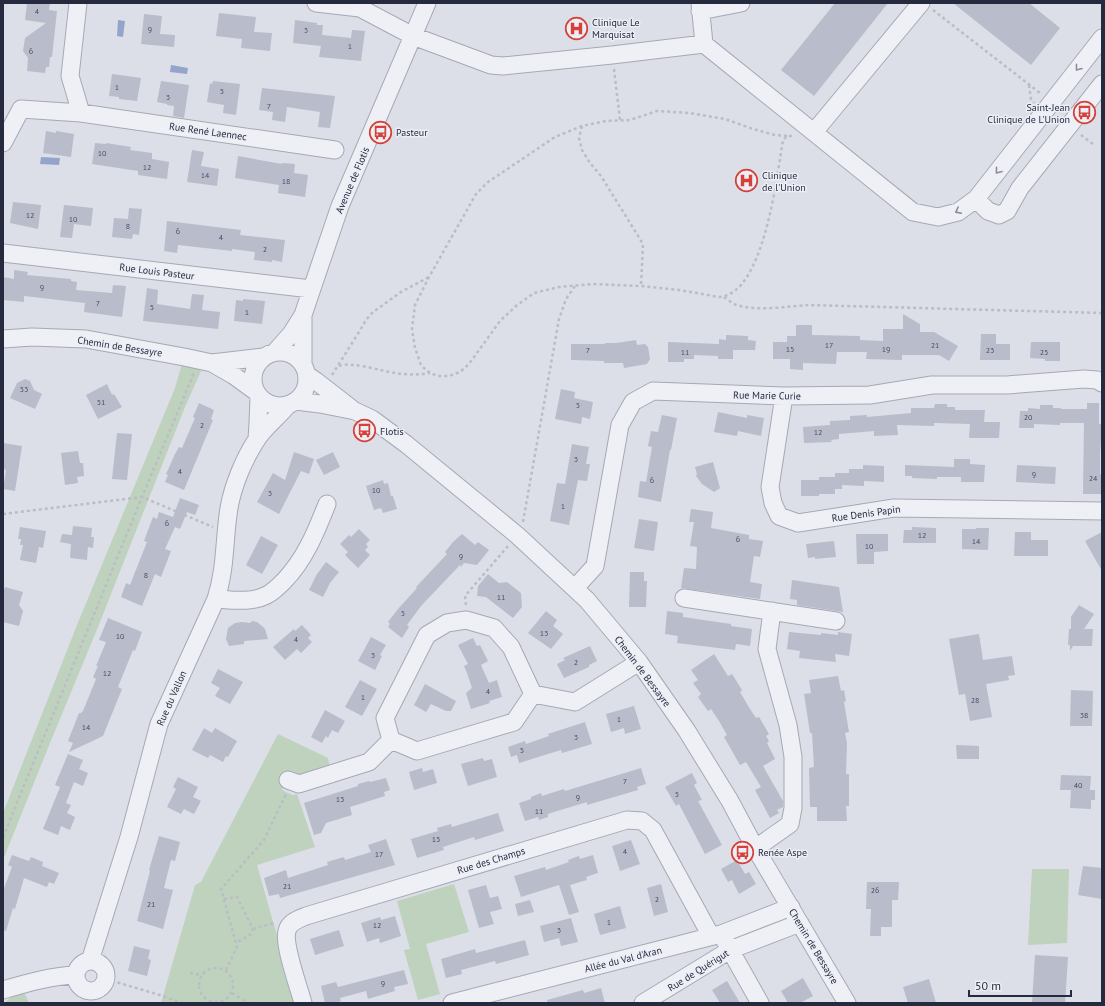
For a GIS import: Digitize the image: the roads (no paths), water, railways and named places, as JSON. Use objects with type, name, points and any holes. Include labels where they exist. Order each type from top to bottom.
[{"type":"street","points":[[3,143],[21,109],[81,113],[70,76],[78,3]]},
{"type":"street","points":[[316,3],[360,8],[413,36],[491,65],[503,66],[704,44]]},
{"type":"street","name":"Avenue de Flotis","points":[[305,370],[304,316],[312,290],[340,206],[427,3]]},
{"type":"street","points":[[741,3],[700,7],[704,44],[913,212],[938,217],[958,212],[976,199],[1102,38]]},
{"type":"street","points":[[814,132],[925,5]]},
{"type":"street","points":[[976,199],[988,211],[999,215],[1007,211],[1020,188],[1102,84]]},
{"type":"street","name":"Rue René Laennec","points":[[81,113],[335,150]]},
{"type":"street","name":"Rue Louis Pasteur","points":[[3,253],[312,290]]},
{"type":"street","name":"Avenue de Flotis","points":[[269,355],[304,316]]},
{"type":"street","name":"Chemin de Bessayre","points":[[3,339],[32,337],[86,339],[205,362],[232,375],[257,394]]},
{"type":"street","points":[[283,352],[290,354],[298,358],[305,370],[307,383],[305,390],[292,403],[280,407],[265,402],[257,394],[252,382],[253,373],[257,364],[269,355],[283,352]]},
{"type":"street","name":"Chemin de Bessayre","points":[[205,362],[269,355]]},
{"type":"street","name":"Chemin de Bessayre","points":[[305,370],[316,381],[355,411],[372,419],[406,444],[517,535],[575,588],[593,607],[639,662],[687,731],[730,801],[847,1003]]},
{"type":"street","name":"Rue Marie Curie","points":[[575,588],[595,566],[620,425],[633,402],[653,392],[784,396],[870,395],[932,385],[1007,386],[1084,379],[1097,380],[1102,383]]},
{"type":"street","name":"Rue du Vallon","points":[[257,394],[257,439]]},
{"type":"street","name":"Rue Denis Papin","points":[[784,396],[770,487],[773,503],[780,516],[798,523],[894,508],[1102,511]]},
{"type":"street","name":"Chemin de Bessayre","points":[[292,403],[320,404],[355,411]]},
{"type":"street","name":"Rue du Vallon","points":[[90,961],[129,837],[159,724],[216,599],[221,582],[230,506],[241,469],[257,439],[292,403]]},
{"type":"street","points":[[216,599],[250,600],[267,595],[279,586],[293,572],[305,554],[328,504]]},
{"type":"street","points":[[684,598],[836,622]]},
{"type":"street","points":[[756,848],[790,824],[793,808],[793,773],[790,737],[784,707],[767,646],[772,612]]},
{"type":"street","points":[[391,740],[385,718],[427,635],[447,623],[466,620],[494,628],[511,648],[532,694]]},
{"type":"street","points":[[532,694],[575,702],[639,662]]},
{"type":"street","points":[[391,740],[417,751],[514,722],[532,694]]},
{"type":"street","points":[[290,781],[299,784],[369,762],[391,740]]},
{"type":"street","name":"Rue des Champs","points":[[303,1003],[287,944],[287,930],[290,924],[296,920],[627,820],[642,821],[653,830],[716,935],[730,950],[760,1003]]},
{"type":"street","name":"Allée du Val d'Aran","points":[[452,1003],[716,935],[791,908]]},
{"type":"street","name":"Rue de Quérigut","points":[[643,1003],[730,950],[800,923]]},
{"type":"street","points":[[90,961],[96,961],[101,964],[104,968],[106,979],[92,997],[79,984],[76,975],[79,967],[90,961]]},
{"type":"street","points":[[3,990],[59,976],[76,975]]},
{"type":"water","points":[[118,20],[125,21],[123,37],[117,36]]},
{"type":"water","points":[[171,65],[188,68],[187,74],[170,72]]},
{"type":"water","points":[[41,157],[60,158],[59,165],[40,164]]},
{"type":"place","name":"Clinique Le Marquisat","points":[[577,28]]},
{"type":"place","name":"Saint-Jean Clinique de L'Union","points":[[1085,113]]},
{"type":"place","name":"Pasteur","points":[[380,132]]},
{"type":"place","name":"Clinique de l'Union","points":[[746,181]]},
{"type":"place","name":"Flotis","points":[[364,431]]},
{"type":"place","name":"Renée Aspe","points":[[742,852]]}]
